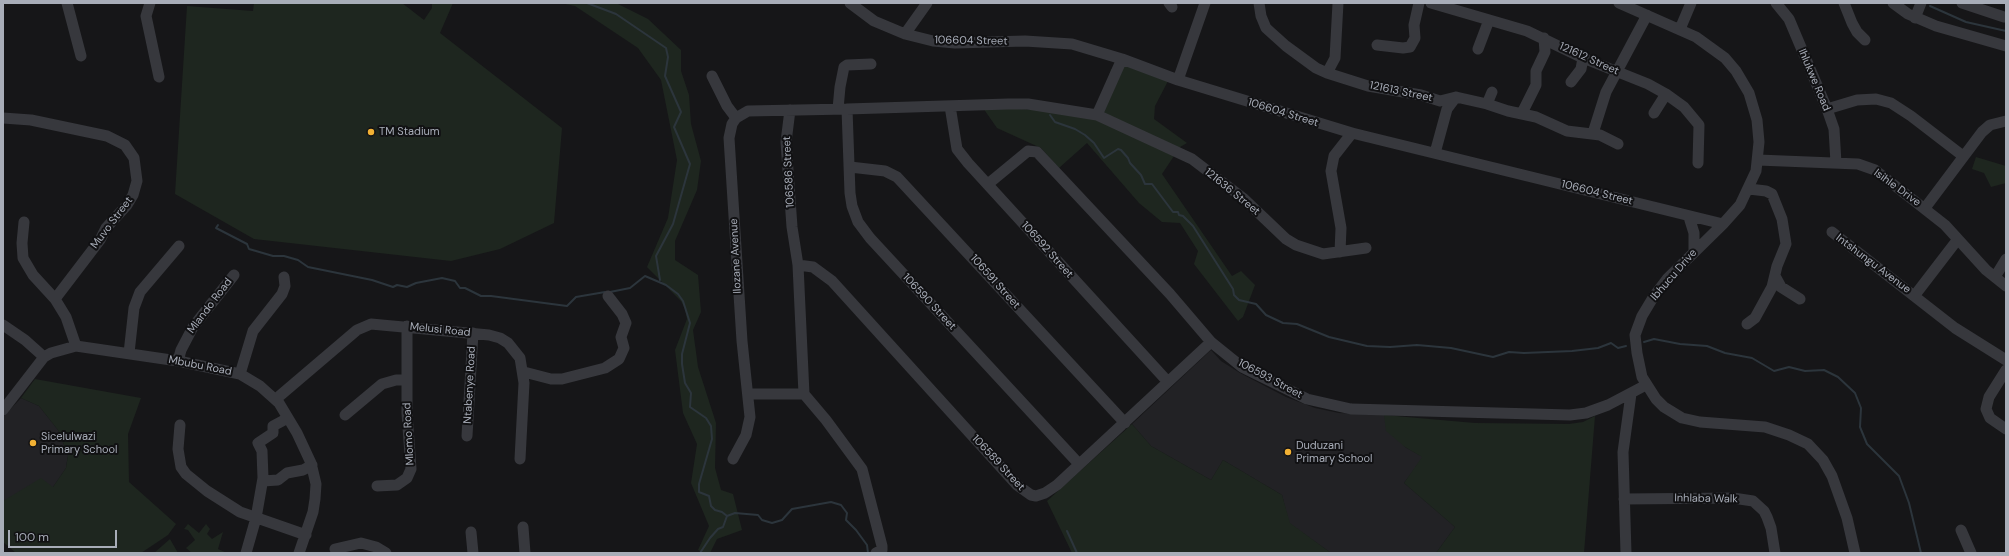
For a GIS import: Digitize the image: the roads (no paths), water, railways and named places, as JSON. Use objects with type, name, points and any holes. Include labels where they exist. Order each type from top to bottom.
[{"type":"street","points":[[68,3],[80,56]]},
{"type":"street","points":[[150,3],[146,16],[159,77]]},
{"type":"street","name":"106604 Street","points":[[850,3],[874,21],[905,34],[933,41],[955,43],[1063,42],[1090,48],[1178,80],[1352,134],[1435,153],[1689,217],[1723,224]]},
{"type":"street","points":[[905,34],[927,3]]},
{"type":"street","points":[[1178,80],[1205,3]]},
{"type":"street","name":"121613 Street","points":[[1259,3],[1262,21],[1266,28],[1295,53],[1316,68],[1327,73],[1368,86],[1416,94],[1444,105],[1456,97],[1487,104],[1508,111],[1522,113],[1546,120],[1567,131],[1600,135],[1618,144]]},
{"type":"street","points":[[1327,73],[1334,58],[1338,3]]},
{"type":"street","points":[[1377,45],[1403,48],[1410,47],[1415,38],[1414,25],[1419,3]]},
{"type":"street","name":"121612 Street","points":[[1431,3],[1520,28],[1544,38],[1583,58],[1648,84],[1666,94],[1684,107],[1699,125],[1698,163]]},
{"type":"street","name":"Ibhucu Drive","points":[[1619,3],[1680,29],[1704,42],[1719,53],[1732,66],[1744,83],[1753,103],[1757,120],[1759,142],[1758,160],[1749,189],[1740,205],[1654,296],[1639,322],[1635,335],[1635,343],[1640,369],[1646,385],[1664,407],[1682,418],[1700,422],[1765,427],[1790,434],[1808,444],[1823,460],[1832,476],[1847,518],[1855,553]]},
{"type":"street","points":[[1680,29],[1691,3]]},
{"type":"street","name":"Ihlukwe Road","points":[[1776,3],[1789,19],[1827,110],[1834,129],[1836,163]]},
{"type":"street","points":[[1844,3],[1857,32],[1865,40]]},
{"type":"street","points":[[1893,3],[1915,18],[1954,32],[2006,46]]},
{"type":"street","points":[[1915,18],[1921,3]]},
{"type":"street","points":[[1962,3],[2004,17]]},
{"type":"street","points":[[1593,133],[1606,92],[1647,15]]},
{"type":"street","points":[[1478,49],[1489,20]]},
{"type":"street","points":[[1522,113],[1536,86],[1536,71],[1546,52],[1544,38]]},
{"type":"street","points":[[1572,82],[1581,69],[1583,58]]},
{"type":"street","points":[[712,76],[731,113],[736,118],[748,111],[1028,104],[1097,116],[1122,59]]},
{"type":"street","name":"106590 Street","points":[[871,64],[847,65],[844,67],[840,87],[850,167],[852,206],[858,222],[870,238],[1079,464]]},
{"type":"street","points":[[1487,104],[1492,92]]},
{"type":"street","points":[[1654,113],[1666,94]]},
{"type":"street","points":[[1827,110],[1857,100],[1876,100],[1891,103],[1911,116],[1963,156]]},
{"type":"street","points":[[1435,153],[1444,105]]},
{"type":"street","name":"106592 Street","points":[[950,106],[957,149],[1168,382]]},
{"type":"street","name":"106586 Street","points":[[790,110],[786,142],[792,227],[798,265],[804,394]]},
{"type":"street","name":"121636 Street","points":[[1097,116],[1192,160],[1243,198],[1286,239],[1296,246],[1323,254],[1366,248]]},
{"type":"street","name":"Muvo Street","points":[[3,118],[30,120],[107,136],[125,146],[134,158],[137,181],[133,195],[127,205],[106,228],[100,240],[55,299]]},
{"type":"street","name":"Ilozane Avenue","points":[[733,459],[748,428],[750,417],[749,394],[742,341],[729,138],[732,124],[736,118]]},
{"type":"street","points":[[1925,208],[1963,156],[1986,128],[1995,123],[2006,121]]},
{"type":"street","points":[[1340,252],[1341,228],[1331,167],[1334,156],[1352,134]]},
{"type":"street","name":"106593 Street","points":[[988,184],[1028,151],[1038,152],[1170,294],[1211,342],[1242,367],[1307,399],[1351,409],[1570,415],[1594,411],[1631,394],[1646,385]]},
{"type":"street","name":"Isihle Drive","points":[[1758,160],[1858,164],[1874,170],[1946,225],[1995,278],[2006,286]]},
{"type":"street","name":"106591 Street","points":[[850,167],[884,171],[897,177],[917,196],[1125,423]]},
{"type":"street","points":[[1747,324],[1755,318],[1772,287],[1777,266],[1786,247],[1782,219],[1770,193],[1749,189]]},
{"type":"street","points":[[1689,217],[1694,233],[1694,252]]},
{"type":"street","points":[[24,222],[22,243],[23,258],[33,275],[55,299],[66,317],[76,346]]},
{"type":"street","name":"Intshungu Avenue","points":[[1832,232],[1955,328],[2006,360]]},
{"type":"street","name":"Intshungu Avenue","points":[[1914,295],[1958,239]]},
{"type":"street","points":[[129,353],[133,316],[140,292],[179,246]]},
{"type":"street","points":[[1995,278],[2006,259]]},
{"type":"street","name":"106589 Street","points":[[798,265],[813,267],[828,277],[1025,492],[1036,496],[1057,485],[1211,342]]},
{"type":"street","name":"Mlando Road","points":[[178,361],[181,350],[193,327],[234,275]]},
{"type":"street","points":[[1775,276],[1781,287],[1800,299]]},
{"type":"street","points":[[240,374],[253,331],[282,294],[285,286],[284,277]]},
{"type":"street","points":[[524,372],[551,379],[562,379],[605,368],[618,359],[624,348],[621,337],[626,323],[622,314],[608,296]]},
{"type":"street","points":[[3,324],[25,340],[44,357],[3,410]]},
{"type":"street","name":"Melusi Road","points":[[276,399],[364,326],[377,324],[408,326],[494,336],[508,343],[520,358],[524,372],[520,459]]},
{"type":"street","name":"Mlomo Road","points":[[377,486],[397,485],[410,474],[412,463],[408,436],[408,326]]},
{"type":"street","name":"Ntabenye Road","points":[[467,436],[473,333]]},
{"type":"street","name":"Mbubu Road","points":[[44,357],[51,353],[76,346],[129,353],[178,361],[240,374],[260,386],[276,399],[288,418],[312,465],[315,479],[313,512],[299,553]]},
{"type":"street","points":[[2006,370],[1989,397],[1986,409],[1990,418],[2006,429]]},
{"type":"street","points":[[345,415],[382,384],[396,380],[407,380]]},
{"type":"street","points":[[749,394],[804,394],[831,426],[862,469],[882,546],[882,550],[876,553]]},
{"type":"street","points":[[1626,553],[1623,452],[1631,394]]},
{"type":"street","points":[[246,553],[256,518],[263,481],[262,450],[258,443],[273,433],[273,426],[288,418]]},
{"type":"street","points":[[180,425],[178,448],[181,467],[186,474],[221,500],[256,518],[306,535]]},
{"type":"street","points":[[263,481],[278,480],[287,474],[304,470],[312,465]]},
{"type":"street","name":"Inhlaba Walk","points":[[1624,499],[1733,498],[1753,501],[1764,511],[1767,517],[1771,528],[1775,553]]},
{"type":"street","points":[[523,527],[526,553]]},
{"type":"street","points":[[1961,530],[1971,553]]},
{"type":"street","points":[[470,532],[473,553]]},
{"type":"street","points":[[336,549],[361,543],[381,550]]},
{"type":"waterway","points":[[587,3],[616,14],[666,48],[668,57],[665,76],[681,112],[674,127],[690,164],[673,224],[656,256],[660,280]]},
{"type":"waterway","points":[[1930,6],[1966,22],[2006,31]]},
{"type":"waterway","points":[[1050,115],[1055,122],[1075,129],[1085,135],[1094,143],[1104,158],[1118,149],[1121,150],[1141,175],[1145,184],[1152,184],[1173,212],[1178,212],[1179,215],[1183,216],[1193,226],[1233,289],[1234,295],[1239,300],[1256,304],[1266,315],[1283,323],[1297,324],[1329,337],[1367,346],[1390,347],[1417,345],[1451,348],[1493,357],[1509,352],[1524,353],[1572,351],[1598,348],[1611,343],[1618,348],[1626,346]]},
{"type":"waterway","points":[[218,225],[216,228],[247,244],[249,249],[273,256],[284,256],[298,260],[308,267],[372,280],[393,287],[397,285],[407,287],[416,283],[442,278],[455,281],[460,288],[465,288],[481,296],[567,306],[576,297],[605,292]]},
{"type":"waterway","points":[[610,292],[630,288],[645,276],[666,285],[678,294],[683,301],[690,323],[682,354],[685,383],[691,393],[690,407],[706,418],[711,426],[712,439],[699,484],[699,492],[709,496],[711,506],[715,510],[722,512],[727,516],[735,513],[758,515],[762,520],[772,523],[782,520],[792,509],[831,502],[841,505],[847,513],[846,520],[856,530],[867,545],[868,553]]},
{"type":"waterway","points":[[1644,342],[1654,339],[1680,344],[1707,346],[1725,353],[1752,358],[1774,371],[1789,367],[1805,371],[1824,370],[1838,377],[1855,393],[1861,408],[1860,427],[1867,444],[1899,476],[1909,503],[1921,553]]},
{"type":"waterway","points":[[700,553],[710,538],[718,529],[723,527],[727,516]]},
{"type":"waterway","points":[[1067,531],[1077,553]]},
{"type":"place","name":"TM Stadium","points":[[371,132]]},
{"type":"place","name":"Sicelulwazi Primary School","points":[[33,443]]},
{"type":"place","name":"Duduzani Primary School","points":[[1288,452]]}]
